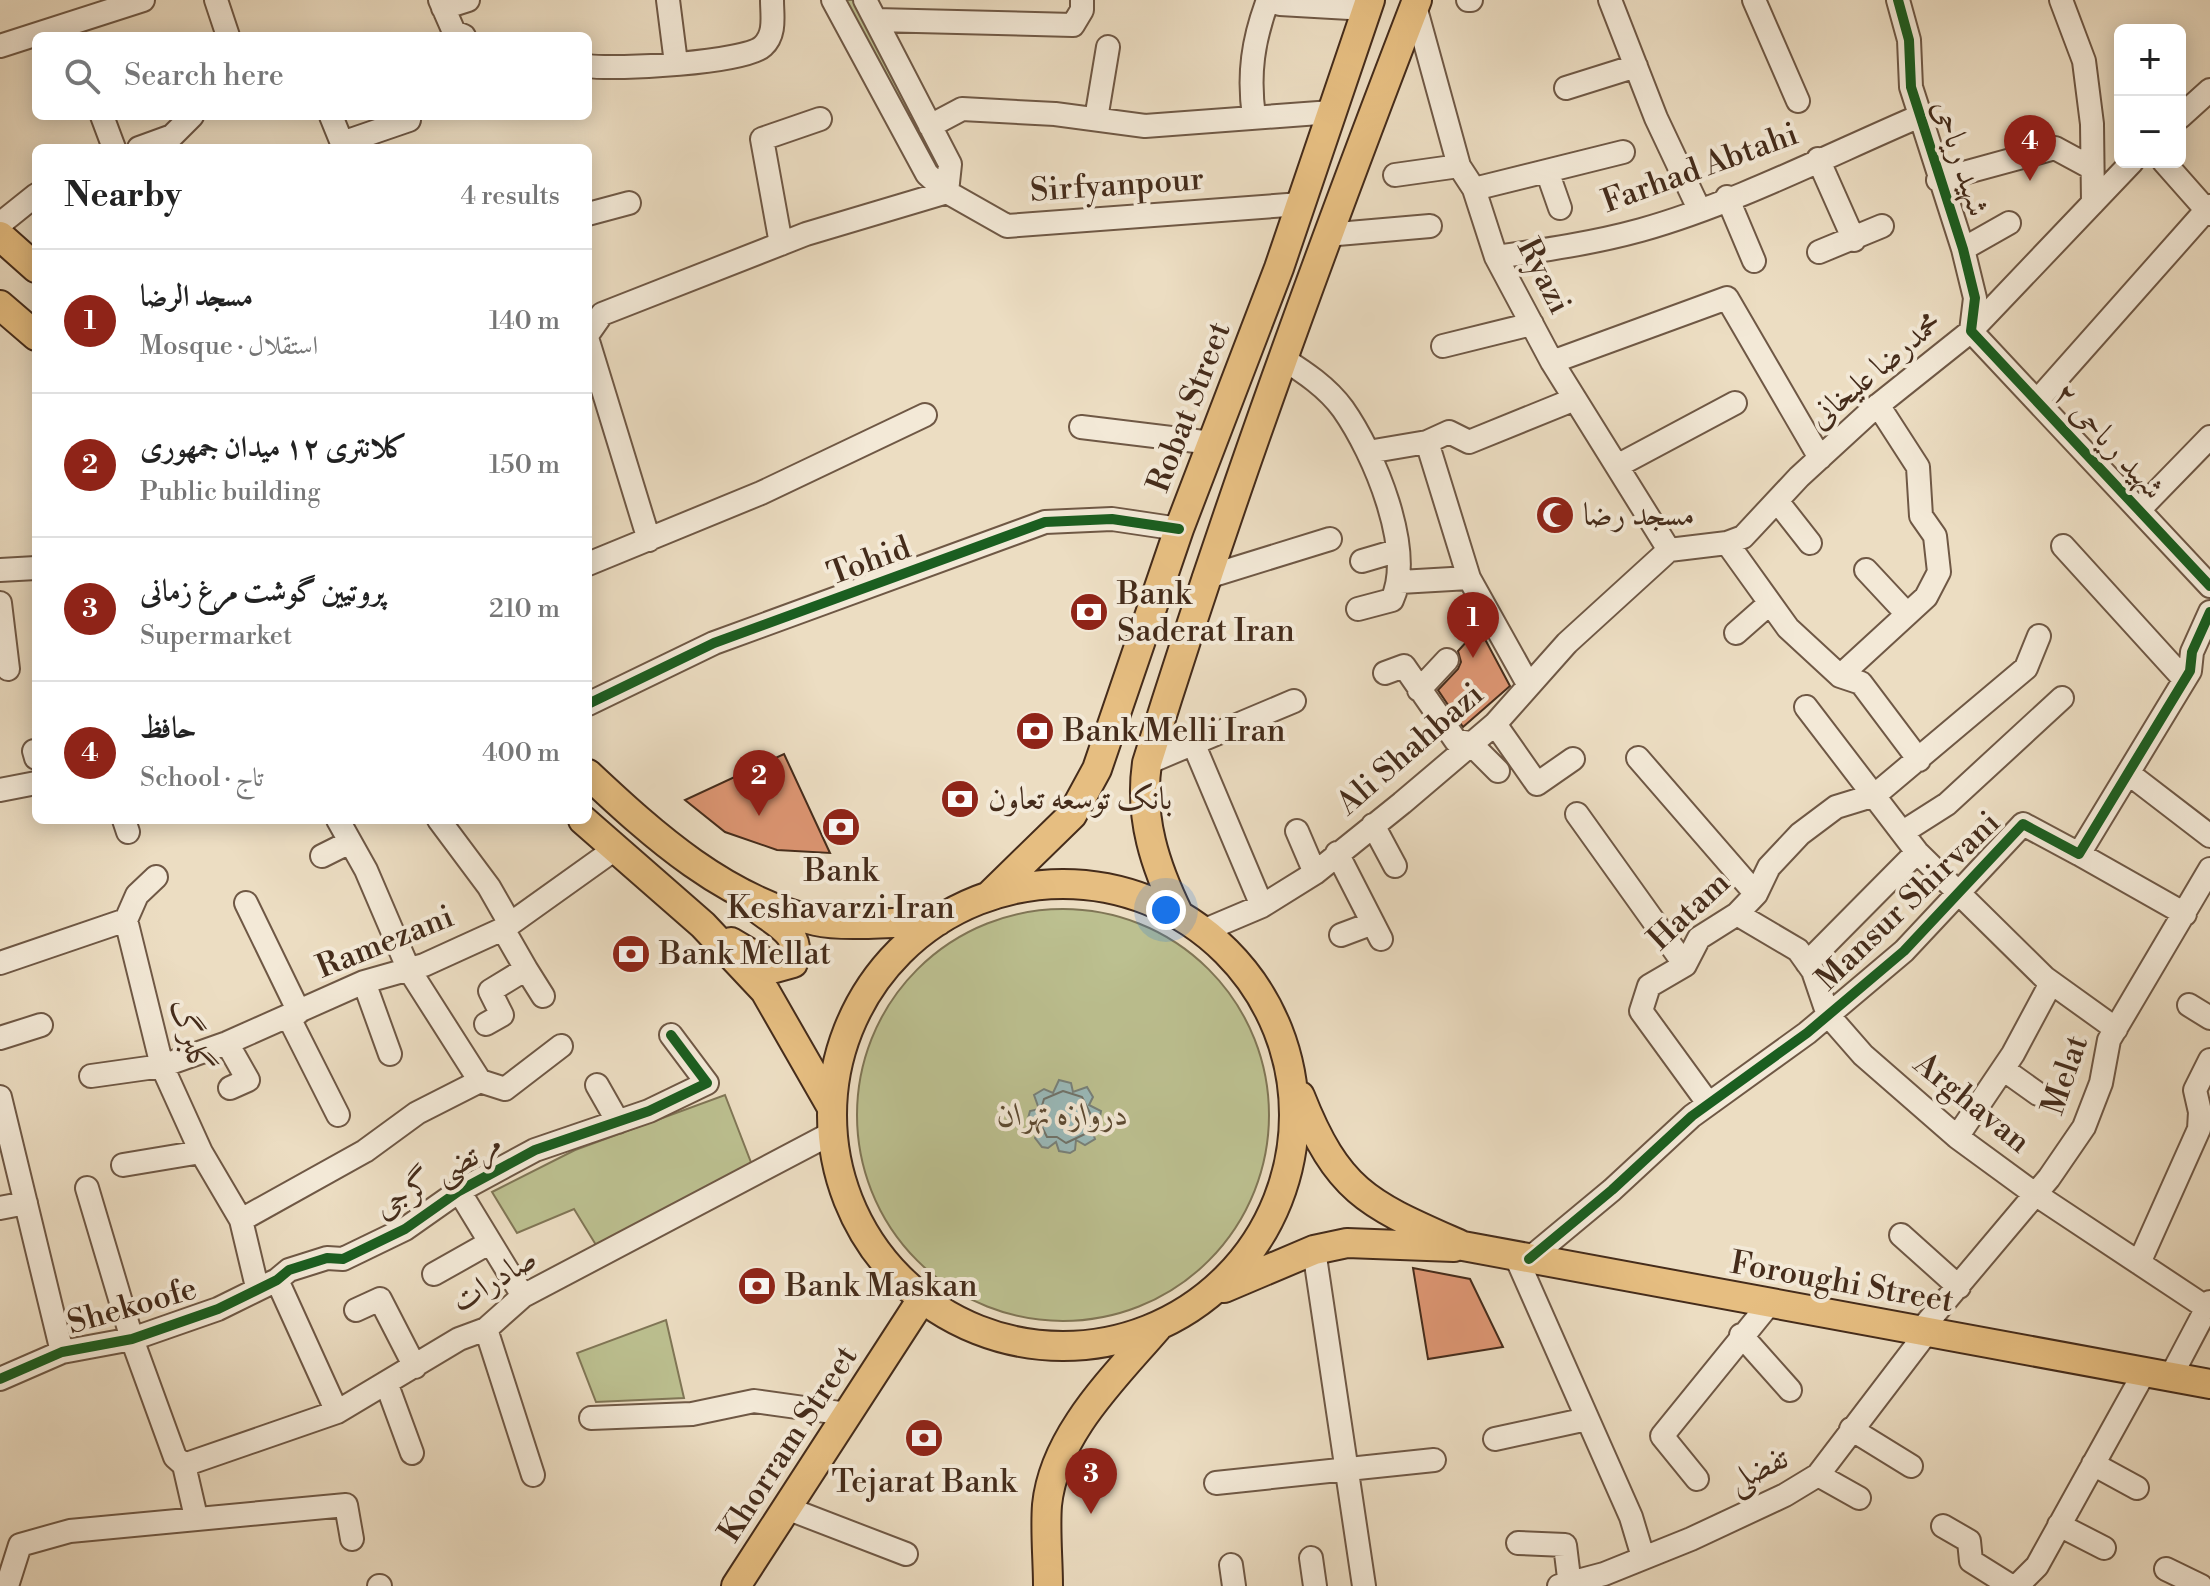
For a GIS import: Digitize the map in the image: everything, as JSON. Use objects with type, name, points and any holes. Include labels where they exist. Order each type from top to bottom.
[{"type":"main road","points":[[1179,915],[1162,879],[1149,837],[1143,791],[1147,763],[1204,578],[1336,206],[1416,3]]},
{"type":"main road","name":"Robat Street","points":[[988,897],[1072,815],[1097,769],[1179,529],[1301,204],[1369,4]]},
{"type":"main road","points":[[1301,204],[1336,206]]},
{"type":"main road","points":[[0,236],[32,264]]},
{"type":"main road","points":[[0,305],[32,333]]},
{"type":"main road","points":[[592,778],[645,827],[793,935],[797,950],[793,963],[775,968],[703,925]]},
{"type":"main road","points":[[587,824],[703,925],[765,991],[832,1120]]},
{"type":"main road","points":[[1042,885],[1084,886],[1126,893],[1179,915],[1203,931],[1244,970],[1260,993],[1284,1045],[1291,1072],[1293,1141],[1277,1204],[1249,1253],[1209,1295],[1161,1325],[1134,1335],[1078,1346],[1023,1343],[970,1327],[922,1299],[882,1260],[853,1213],[836,1161],[832,1120],[840,1051],[862,1000],[895,956],[938,921],[988,897],[1042,885]]},
{"type":"main road","points":[[735,892],[818,921],[938,921]]},
{"type":"main road","name":"Foroughi Street","points":[[1291,1072],[1316,1135],[1348,1184],[1387,1212],[1463,1246]]},
{"type":"main road","points":[[1373,1243],[1370,1235],[1374,1221],[1387,1212]]},
{"type":"main road","name":"Foroughi Street","points":[[1209,1295],[1314,1250],[1347,1243],[1463,1246],[2210,1384]]},
{"type":"main road","name":"Khorram Street","points":[[736,1586],[789,1509],[922,1299]]},
{"type":"main road","points":[[1048,1586],[1047,1503],[1064,1452],[1091,1404],[1161,1325]]},
{"type":"street","points":[[44,32],[143,0]]},
{"type":"street","points":[[216,0],[227,32]]},
{"type":"street","points":[[454,32],[441,4],[468,0]]},
{"type":"street","points":[[668,0],[676,63]]},
{"type":"street","points":[[592,67],[613,70],[726,59],[762,49],[773,33],[772,0]]},
{"type":"street","name":"Sirfyanpour","points":[[833,0],[927,174],[947,192],[1007,226],[1301,204]]},
{"type":"street","points":[[592,326],[602,314],[781,244],[947,192],[950,164],[865,0]]},
{"type":"street","points":[[876,20],[1073,25],[1082,10],[1082,0]]},
{"type":"street","points":[[1254,117],[1251,62],[1255,34],[1268,0]]},
{"type":"street","points":[[1277,0],[1280,4],[1298,6],[1369,4]]},
{"type":"street","points":[[1610,0],[1699,209]]},
{"type":"street","points":[[1754,0],[1798,101]]},
{"type":"street","name":"شهید ریاحی","points":[[1898,0],[1909,40],[1911,87],[1938,180],[1963,249],[1975,298],[1971,331]]},
{"type":"street","points":[[2061,0],[2084,61],[2092,124],[2093,203]]},
{"type":"street","name":"Ryazi","points":[[1416,3],[1459,166],[1474,189],[1496,257],[1552,362],[1669,550]]},
{"type":"street","points":[[0,46],[32,36]]},
{"type":"street","points":[[1096,119],[1108,47]]},
{"type":"street","points":[[1566,88],[1636,66]]},
{"type":"street","points":[[2186,112],[2210,90]]},
{"type":"street","points":[[930,126],[962,109],[1096,119],[1145,126],[1332,112]]},
{"type":"street","name":"Farhad Abtahi","points":[[1496,257],[1588,242],[1643,229],[1699,209],[1920,116]]},
{"type":"street","points":[[781,244],[762,139],[820,119]]},
{"type":"street","points":[[104,120],[112,144]]},
{"type":"street","points":[[333,120],[342,144]]},
{"type":"street","points":[[348,144],[409,120]]},
{"type":"street","points":[[145,144],[170,126]]},
{"type":"street","points":[[1938,180],[2055,148],[2092,168]]},
{"type":"street","points":[[1474,189],[1623,152]]},
{"type":"street","points":[[1818,159],[1854,240]]},
{"type":"street","points":[[1395,175],[1459,166]]},
{"type":"street","name":"محمدرضا علیخانی","points":[[1669,550],[1727,543],[1743,537],[1820,458],[1878,405],[1971,331],[2126,168]]},
{"type":"street","points":[[2037,401],[2209,210],[2170,168]]},
{"type":"street","points":[[1547,171],[1560,208]]},
{"type":"street","points":[[1727,197],[1754,261]]},
{"type":"street","points":[[0,224],[32,198]]},
{"type":"street","points":[[592,213],[629,203]]},
{"type":"street","points":[[1963,249],[2009,223]]},
{"type":"street","points":[[1326,235],[1430,226]]},
{"type":"street","points":[[1819,252],[1882,226]]},
{"type":"street","points":[[1552,362],[1727,298],[1820,458]]},
{"type":"street","points":[[1443,346],[1532,324]]},
{"type":"street","name":"شهید ریاحی ۲","points":[[1971,331],[2210,586]]},
{"type":"street","points":[[592,335],[649,540]]},
{"type":"street","points":[[1282,358],[1312,376],[1342,408],[1368,452],[1387,498],[1400,582],[1392,600],[1358,609]]},
{"type":"street","points":[[1368,452],[1427,442],[1449,432],[1469,442],[1575,399]]},
{"type":"street","points":[[1617,466],[1735,403]]},
{"type":"street","points":[[1840,676],[1926,597],[1939,572],[1939,550],[1935,536],[1921,516],[1918,467],[1878,405]]},
{"type":"street","points":[[592,562],[649,540],[925,415]]},
{"type":"street","points":[[1081,427],[1212,443]]},
{"type":"street","points":[[2139,510],[2210,437]]},
{"type":"street","points":[[1427,442],[1469,578],[1528,684]]},
{"type":"street","points":[[1777,501],[1810,543]]},
{"type":"street","name":"Tohid","points":[[592,702],[714,643],[901,578],[1045,522],[1112,519],[1179,529]]},
{"type":"street","points":[[1204,578],[1330,539]]},
{"type":"street","points":[[1727,543],[1788,628],[1840,676],[1861,683],[1919,760]]},
{"type":"street","points":[[2063,546],[2184,679]]},
{"type":"street","name":"Ali Shahbazi","points":[[1203,931],[1262,906],[1315,873],[1495,724],[1567,643],[1669,550]]},
{"type":"street","points":[[1362,561],[1396,551]]},
{"type":"street","points":[[0,570],[32,568]]},
{"type":"street","points":[[1866,570],[1907,614]]},
{"type":"street","points":[[1400,582],[1469,578]]},
{"type":"street","points":[[0,603],[8,669]]},
{"type":"street","points":[[1736,633],[1770,603]]},
{"type":"street","points":[[2185,914],[2079,854],[2201,655],[2210,612]]},
{"type":"street","points":[[1875,795],[1919,760],[1949,729],[2026,668],[2039,636]]},
{"type":"street","points":[[1419,690],[1447,660]]},
{"type":"street","points":[[1385,673],[1404,666],[1456,741],[1470,743],[1498,771]]},
{"type":"street","points":[[1903,832],[1947,804],[2062,698]]},
{"type":"street","points":[[1147,763],[1294,701]]},
{"type":"street","points":[[1806,707],[1917,852],[2051,983],[2116,1029]]},
{"type":"street","points":[[1495,724],[1537,784],[1573,759]]},
{"type":"street","points":[[1194,745],[1262,906]]},
{"type":"street","points":[[1638,758],[1756,894]]},
{"type":"street","points":[[2128,773],[2210,836]]},
{"type":"street","points":[[0,790],[32,784]]},
{"type":"street","name":"Hatam","points":[[1708,1103],[1641,1011],[1649,986],[1685,965],[1699,938],[1737,914],[1756,894],[1769,867],[1800,834],[1836,807],[1875,795]]},
{"type":"street","points":[[1577,814],[1685,965]]},
{"type":"street","points":[[340,824],[408,968],[480,1081],[505,1089],[561,1046]]},
{"type":"street","points":[[442,824],[489,887],[526,969],[543,996]]},
{"type":"street","name":"Mansur Shirvani","points":[[1523,1258],[1708,1103],[1828,1015],[1904,951],[2023,824],[2079,854]]},
{"type":"street","points":[[1373,825],[1395,866]]},
{"type":"street","points":[[1297,831],[1315,873]]},
{"type":"street","points":[[322,856],[350,842]]},
{"type":"street","name":"Ramezani","points":[[91,1076],[162,1066],[227,1043],[364,982],[424,965],[506,926],[556,894],[615,849]]},
{"type":"street","points":[[1807,963],[1917,852]]},
{"type":"street","points":[[1337,853],[1377,931],[1341,935]]},
{"type":"street","name":"Melat","points":[[1924,1332],[2035,1194],[2084,1127],[2101,1083],[2109,1040],[2210,869]]},
{"type":"street","points":[[0,963],[126,920],[137,895],[156,877]]},
{"type":"street","points":[[246,903],[338,1115]]},
{"type":"street","name":"Arghavan","points":[[1737,914],[1798,950],[1807,963],[1828,1015],[1863,1055],[1957,1137],[2035,1194],[2208,1305]]},
{"type":"street","name":"گلبرگ","points":[[126,920],[162,1066],[201,1152],[241,1220],[267,1284],[337,1412]]},
{"type":"street","points":[[486,1024],[502,1015],[490,991],[526,969]]},
{"type":"street","points":[[364,982],[390,1054]]},
{"type":"street","points":[[1957,1137],[2003,1069],[2051,983]]},
{"type":"street","points":[[2189,1005],[2210,1018]]},
{"type":"street","points":[[0,1038],[41,1025]]},
{"type":"street","name":"مرتضی گرجی","points":[[267,1284],[289,1270],[327,1258],[343,1259],[405,1229],[459,1191],[535,1150],[618,1122],[707,1083],[671,1035]]},
{"type":"street","points":[[227,1043],[248,1080],[230,1088]]},
{"type":"street","points":[[2139,1263],[2205,1114],[2195,1090],[2210,1060]]},
{"type":"street","points":[[2003,1069],[2038,1094]]},
{"type":"street","points":[[241,1220],[365,1151],[417,1113],[480,1081]]},
{"type":"street","points":[[597,1085],[618,1122]]},
{"type":"street","points":[[0,1097],[62,1352]]},
{"type":"street","name":"صادرات","points":[[184,1465],[337,1412],[387,1385],[459,1339],[486,1329],[523,1296],[832,1120]]},
{"type":"street","points":[[123,1165],[201,1152]]},
{"type":"street","points":[[87,1188],[132,1339],[175,1457],[184,1465],[196,1517]]},
{"type":"street","points":[[459,1191],[523,1296]]},
{"type":"street","points":[[0,1208],[26,1203]]},
{"type":"street","points":[[1901,1235],[1959,1287]]},
{"type":"street","points":[[434,1274],[489,1243]]},
{"type":"street","points":[[1314,1250],[1364,1586]]},
{"type":"street","points":[[1523,1258],[1587,1419],[1631,1517],[1643,1557]]},
{"type":"street","name":"Shekoofe","points":[[0,1379],[62,1352],[132,1339],[218,1309],[267,1284]]},
{"type":"street","points":[[356,1310],[380,1299],[415,1367]]},
{"type":"street","points":[[1697,1479],[1662,1436],[1770,1303]]},
{"type":"street","points":[[2017,1586],[2037,1566],[2093,1464],[2208,1305]]},
{"type":"street","points":[[486,1329],[533,1475]]},
{"type":"street","name":"تفضلی","points":[[1567,1585],[1643,1557],[1785,1495],[1818,1475],[1924,1332]]},
{"type":"street","points":[[1741,1335],[1790,1390]]},
{"type":"street","points":[[387,1385],[412,1453]]},
{"type":"street","points":[[591,1418],[692,1414],[754,1401],[847,1414]]},
{"type":"street","points":[[1495,1439],[1587,1419]]},
{"type":"street","points":[[1851,1429],[1911,1466]]},
{"type":"street","points":[[1216,1483],[1434,1460]]},
{"type":"street","points":[[2093,1464],[2137,1488]]},
{"type":"street","points":[[1818,1475],[1859,1498]]},
{"type":"street","points":[[7,1586],[20,1545],[70,1531],[346,1505],[352,1539]]},
{"type":"street","points":[[789,1509],[906,1554]]},
{"type":"street","points":[[2059,1525],[2104,1548]]},
{"type":"street","points":[[1943,1526],[1969,1541],[1971,1561],[2011,1586]]},
{"type":"street","points":[[1518,1543],[1565,1545],[1567,1585]]},
{"type":"street","points":[[1311,1558],[1315,1586]]},
{"type":"street","points":[[2166,1569],[2203,1586],[2210,1575]]},
{"type":"green space","points":[[841,0],[855,0],[942,164],[942,180]]},
{"type":"green space","name":"دروازه تهران","points":[[1063,909],[1103,913],[1142,925],[1177,944],[1208,970],[1234,1001],[1253,1036],[1265,1075],[1269,1115],[1265,1155],[1253,1194],[1234,1229],[1208,1260],[1177,1286],[1142,1305],[1103,1317],[1063,1321],[1023,1317],[984,1305],[949,1286],[918,1260],[892,1229],[873,1194],[861,1155],[857,1115],[861,1075],[873,1036],[892,1001],[918,970],[949,944],[984,925],[1023,913]]},
{"type":"green space","points":[[725,1095],[752,1165],[596,1245],[574,1209],[517,1233],[492,1192],[575,1150]]},
{"type":"green space","points":[[666,1320],[684,1398],[596,1402],[577,1353]]},
{"type":"water","points":[[1059,1080],[1071,1083],[1073,1092],[1087,1087],[1093,1097],[1089,1105],[1101,1111],[1099,1122],[1090,1125],[1095,1139],[1085,1145],[1076,1140],[1075,1150],[1070,1153],[1059,1151],[1056,1142],[1048,1148],[1042,1147],[1035,1138],[1040,1129],[1027,1122],[1030,1111],[1039,1109],[1034,1095],[1044,1089],[1053,1093]]},
{"type":"building","points":[[1479,628],[1510,686],[1463,727],[1438,690],[1458,669],[1461,662],[1458,651]]},
{"type":"building","points":[[784,754],[830,853],[777,850],[725,832],[685,800]]},
{"type":"building","points":[[1413,1268],[1470,1279],[1503,1347],[1428,1359]]},
{"type":"cycle path","points":[[1898,0],[1909,40],[1911,87],[1963,249],[1975,298],[1971,331],[2210,586]]},
{"type":"cycle path","points":[[592,702],[714,643],[1045,522],[1112,519],[1179,529]]},
{"type":"cycle path","points":[[1529,1259],[1612,1190],[1692,1116],[1807,1033],[1904,951],[2023,824],[2079,854],[2190,671],[2192,652],[2210,612]]},
{"type":"cycle path","points":[[0,1379],[62,1352],[132,1339],[218,1309],[277,1280],[289,1270],[327,1258],[343,1259],[405,1229],[459,1191],[535,1150],[649,1111],[707,1083],[671,1035]]},
{"type":"place","name":"حافظ","points":[[2030,181]]},
{"type":"place","name":"مسجد رضا","points":[[1555,515]]},
{"type":"place","name":"Bank Saderat Iran","points":[[1089,612]]},
{"type":"place","name":"مسجد الرضا","points":[[1473,658]]},
{"type":"place","name":"Bank Melli Iran","points":[[1035,731]]},
{"type":"place","name":"بانک توسعه تعاون","points":[[960,799]]},
{"type":"place","name":"کلانتری ۱۲ میدان جمهوری","points":[[759,816]]},
{"type":"place","name":"Bank Keshavarzi Iran","points":[[841,827]]},
{"type":"place","name":"Bank Mellat","points":[[631,954]]},
{"type":"place","name":"Bank Maskan","points":[[757,1286]]},
{"type":"place","name":"Tejarat Bank","points":[[924,1438]]},
{"type":"place","name":"پروتیین گوشت مرغ زمانی","points":[[1091,1514]]}]
